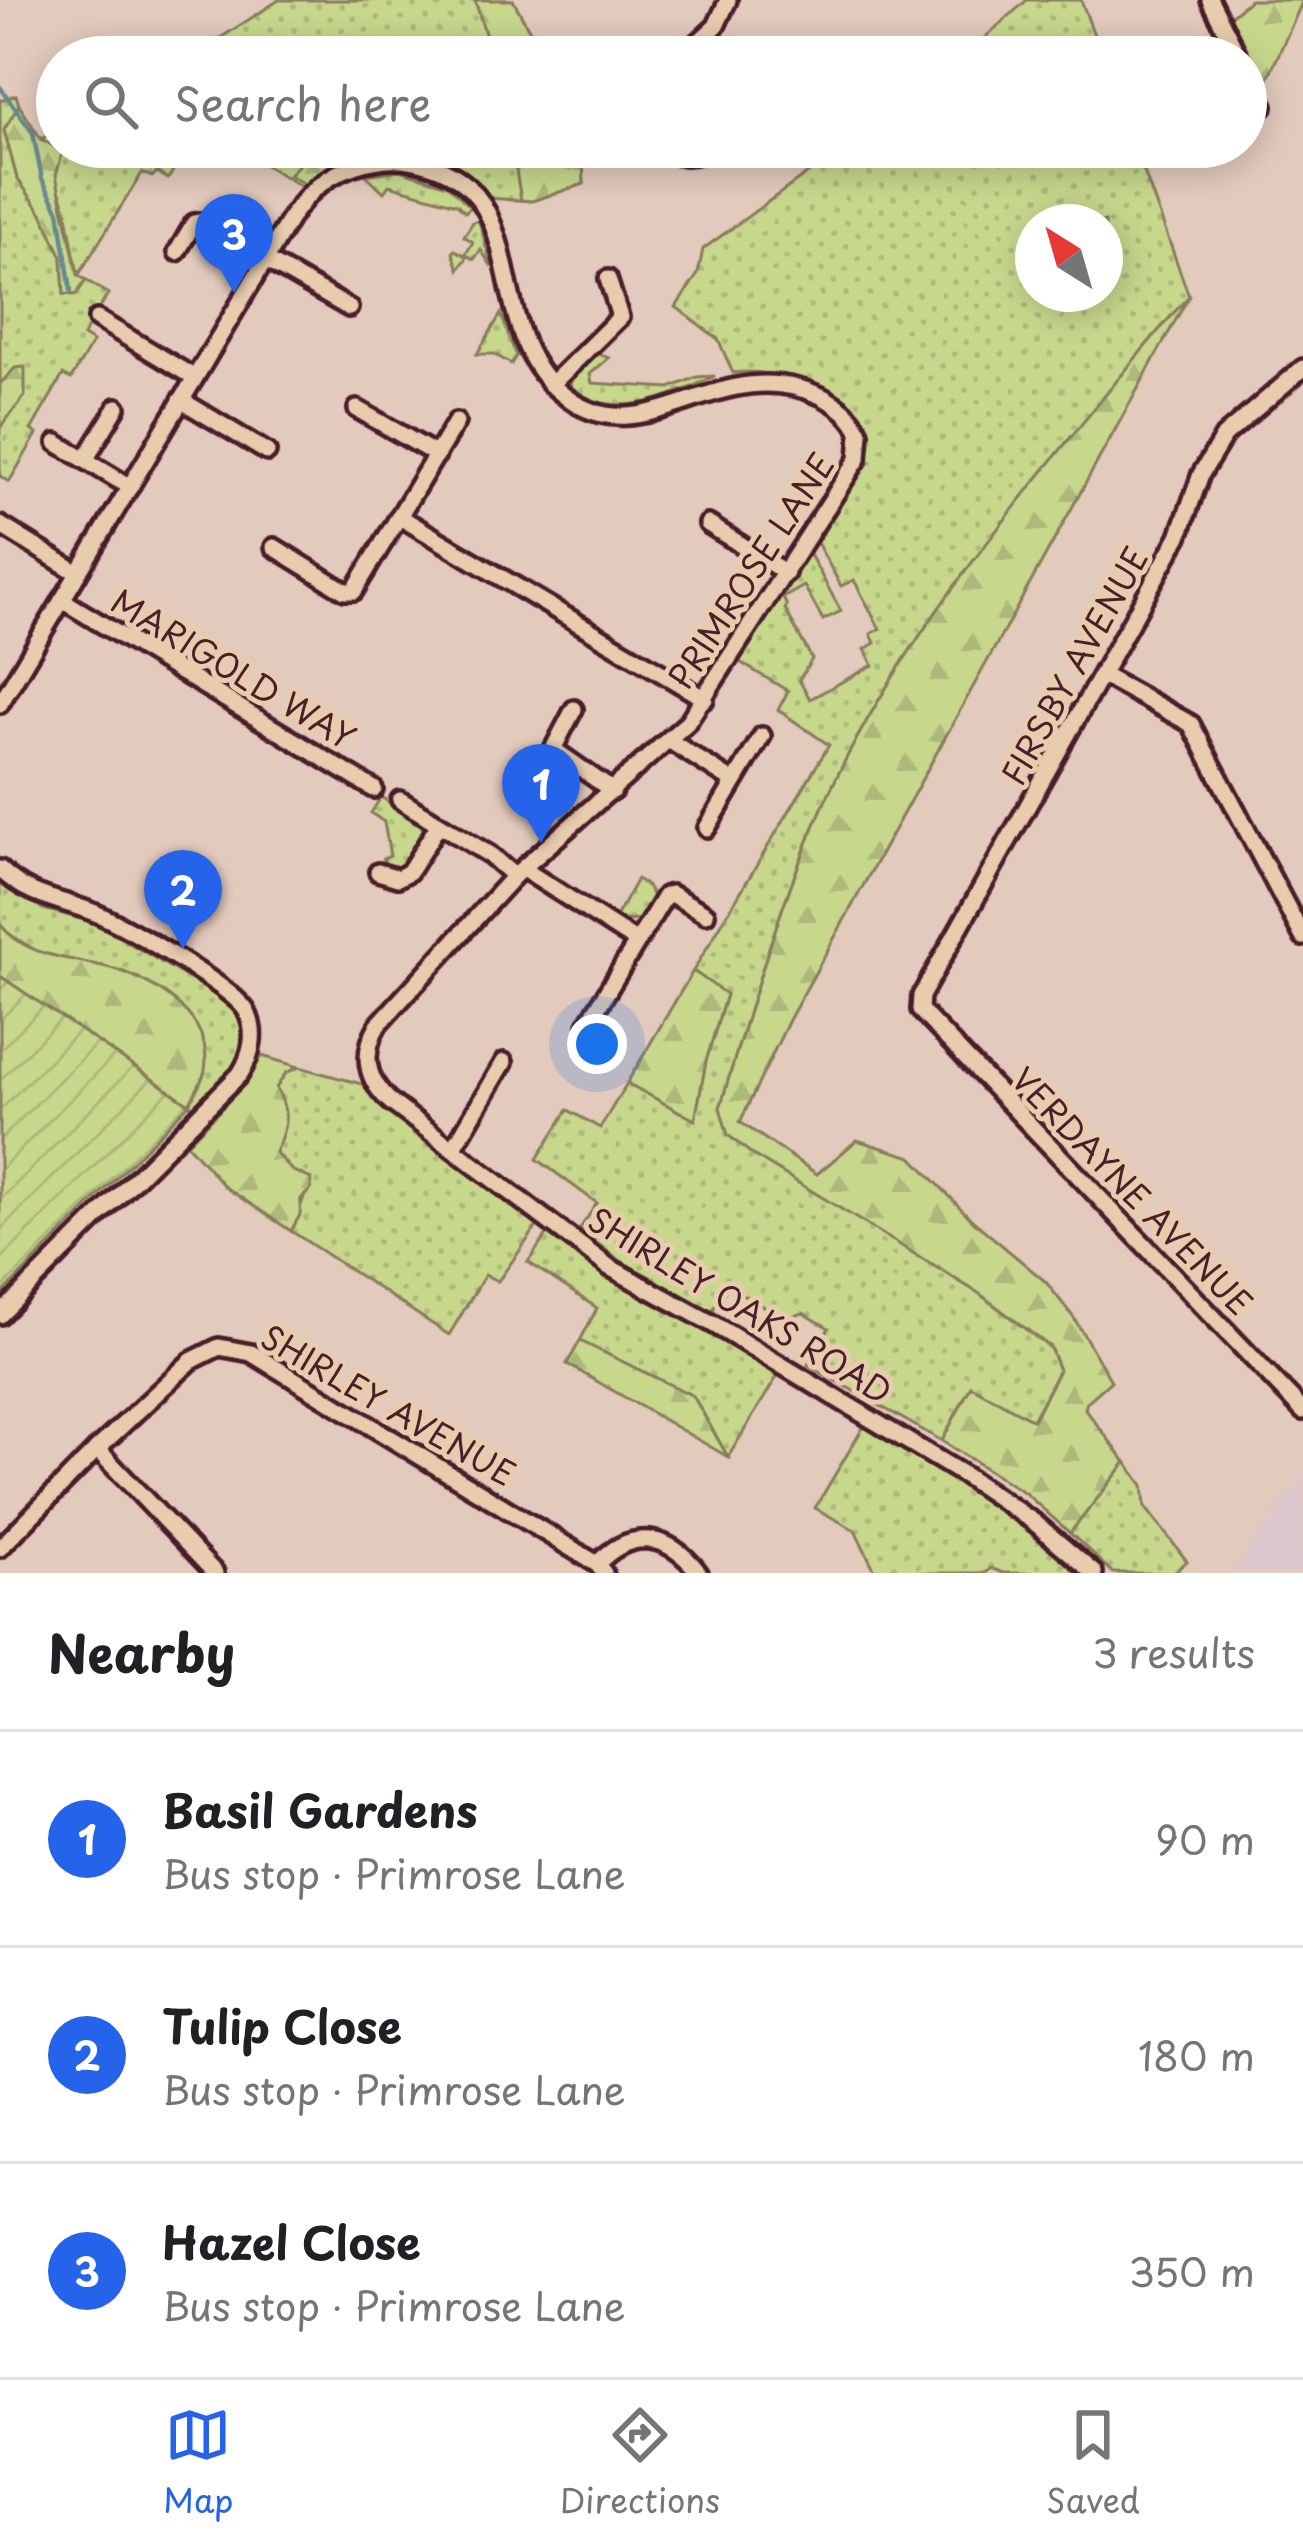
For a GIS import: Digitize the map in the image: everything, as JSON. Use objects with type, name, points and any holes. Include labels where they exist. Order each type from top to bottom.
[{"type":"street","points":[[705,36],[716,26],[728,0]]},
{"type":"street","points":[[1217,3],[1230,36]]},
{"type":"street","name":"PRIMROSE LANE","points":[[0,704],[304,198],[350,168]]},
{"type":"street","name":"PRIMROSE LANE","points":[[370,1074],[368,1051],[378,1025],[519,873],[670,741],[705,698],[858,459],[860,433],[841,407],[792,386],[745,383],[646,416],[622,418],[583,408],[551,385],[530,357],[519,333],[500,244],[486,206],[466,183],[441,168]]},
{"type":"street","points":[[177,252],[194,223],[200,222],[349,308]]},
{"type":"street","points":[[551,385],[620,317],[608,279]]},
{"type":"street","points":[[98,319],[195,378]]},
{"type":"street","name":"FIRSBY AVENUE","points":[[920,1010],[921,996],[1179,536],[1201,474],[1224,436],[1303,368]]},
{"type":"street","points":[[181,400],[267,452]]},
{"type":"street","points":[[85,460],[117,407]]},
{"type":"street","points":[[357,409],[436,455]]},
{"type":"street","points":[[274,548],[352,592],[456,422]]},
{"type":"street","points":[[58,443],[130,487]]},
{"type":"street","points":[[400,517],[705,698]]},
{"type":"street","points":[[708,524],[786,573]]},
{"type":"street","points":[[0,525],[78,573]]},
{"type":"street","name":"MARIGOLD WAY","points":[[62,600],[374,789]]},
{"type":"street","points":[[1104,676],[1192,724],[1303,937]]},
{"type":"street","points":[[574,709],[553,749],[613,791]]},
{"type":"street","points":[[707,828],[762,736]]},
{"type":"street","points":[[670,741],[734,782]]},
{"type":"street","points":[[400,800],[637,942]]},
{"type":"street","points":[[378,872],[398,878],[410,872],[439,824]]},
{"type":"street","points":[[0,869],[42,898],[106,918],[232,994],[250,1018],[252,1034],[250,1054],[240,1074],[0,1315]]},
{"type":"street","points":[[586,1025],[668,894],[706,914]]},
{"type":"street","name":"VERDAYNE AVENUE","points":[[920,1010],[1303,1411]]},
{"type":"street","points":[[454,1149],[504,1062]]},
{"type":"street","name":"SHIRLEY OAKS ROAD","points":[[370,1074],[384,1097],[609,1267],[964,1475],[1018,1510],[1094,1573]]},
{"type":"street","name":"SHIRLEY AVENUE","points":[[0,1548],[191,1361],[219,1348],[251,1353],[600,1568],[616,1546],[656,1540],[674,1548],[699,1573]]},
{"type":"street","points":[[97,1449],[215,1573]]},
{"type":"shaded area","points":[[1303,1473],[1303,1573],[1233,1573]]},
{"type":"green space","points":[[279,0],[513,0],[533,36],[223,36]]},
{"type":"green space","points":[[475,0],[513,0],[533,36],[486,36]]},
{"type":"green space","points":[[1027,0],[1081,0],[1094,36],[987,36]]},
{"type":"green space","points":[[1250,0],[1303,0],[1267,80],[1267,36],[1238,36],[1229,17]]},
{"type":"green space","points":[[16,95],[19,105],[4,131],[17,178],[42,213],[62,257],[64,294],[76,295],[86,280],[108,294],[83,336],[93,342],[71,379],[63,375],[31,430],[37,434],[9,482],[0,476],[0,100]]},
{"type":"green space","points":[[19,105],[36,131],[36,168],[58,168],[78,275],[86,280],[76,295],[64,294],[62,257],[42,213],[17,178],[4,130]]},
{"type":"green space","points":[[51,168],[175,168],[168,179],[157,172],[152,177],[142,173],[78,276],[66,209]]},
{"type":"green space","points":[[270,168],[332,168],[304,188]]},
{"type":"green space","points":[[295,168],[333,168],[307,185],[289,175]]},
{"type":"green space","points":[[449,168],[583,168],[584,184],[532,201],[488,198]]},
{"type":"green space","points":[[516,168],[583,168],[584,184],[532,201],[521,200]]},
{"type":"green space","points":[[815,168],[1143,168],[1189,296],[998,529],[902,662],[874,709],[823,806],[793,879],[720,1108],[753,1154],[980,1294],[1050,1348],[1059,1370],[1032,1420],[971,1386],[942,1441],[808,1365],[829,1328],[803,1313],[785,1319],[728,1286],[712,1311],[621,1261],[579,1230],[597,1203],[537,1159],[568,1110],[600,1128],[627,1083],[695,1120],[726,995],[693,971],[829,745],[778,710],[788,691],[738,661],[808,551],[841,611],[823,620],[804,586],[783,598],[812,659],[799,680],[810,699],[873,665],[865,649],[875,643],[871,634],[880,629],[854,580],[841,586],[816,541],[851,487],[866,452],[865,431],[856,414],[840,399],[797,380],[733,373],[718,339],[676,307],[698,274],[703,249]]},
{"type":"green space","points":[[400,170],[448,185],[471,207],[465,212],[457,204],[389,185],[384,192],[366,175]]},
{"type":"green space","points":[[479,221],[492,267],[481,250],[474,259],[468,256],[459,269],[453,253],[465,255],[473,242],[464,236]]},
{"type":"green space","points":[[1189,296],[789,1020],[740,1122],[817,1174],[857,1140],[912,1157],[973,1221],[1046,1282],[1074,1318],[1111,1381],[1085,1409],[1126,1462],[1070,1533],[1025,1493],[942,1441],[971,1386],[1033,1420],[1059,1370],[1050,1347],[980,1294],[753,1155],[728,1135],[720,1108],[793,880],[823,806],[874,709],[933,617],[998,529]]},
{"type":"green space","points":[[501,314],[516,356],[511,364],[494,354],[477,354]]},
{"type":"green space","points":[[594,352],[609,358],[590,374],[592,383],[670,388],[697,377],[715,376],[641,403],[604,403],[570,385],[574,372]]},
{"type":"green space","points":[[25,367],[25,396],[0,428],[0,384],[15,368]]},
{"type":"green space","points":[[381,797],[418,821],[425,832],[402,870],[389,869],[383,859],[390,856],[384,822],[371,813]]},
{"type":"green space","points":[[0,879],[43,909],[94,922],[223,999],[237,1014],[245,1043],[240,1057],[197,1110],[189,1104],[205,1072],[120,971],[38,952],[6,932],[0,924]]},
{"type":"green space","points":[[637,879],[647,887],[653,904],[635,920],[616,917]]},
{"type":"green space","points":[[0,924],[40,952],[121,971],[182,1007],[201,1035],[205,1052],[204,1074],[189,1104],[0,976]]},
{"type":"green space","points":[[693,971],[726,994],[695,1120],[627,1083]]},
{"type":"green space","points":[[0,976],[189,1104],[0,1296]]},
{"type":"green space","points":[[262,1056],[299,1067],[286,1073],[276,1088],[285,1120],[275,1152],[291,1170],[311,1179],[291,1231],[225,1187],[187,1144],[247,1082]]},
{"type":"green space","points":[[299,1067],[362,1084],[388,1112],[538,1225],[498,1281],[485,1275],[449,1335],[291,1231],[311,1179],[291,1170],[275,1152],[276,1088],[286,1073]]},
{"type":"green space","points":[[548,1233],[607,1278],[701,1327],[778,1375],[728,1457],[693,1396],[580,1341],[597,1308],[528,1262]]},
{"type":"green space","points":[[580,1341],[693,1396],[728,1457],[567,1364]]},
{"type":"green space","points":[[864,1426],[1000,1507],[1079,1573],[1003,1573],[991,1568],[986,1573],[876,1573],[855,1530],[815,1508]]},
{"type":"green space","points":[[1126,1462],[1143,1485],[1145,1507],[1187,1561],[1173,1573],[1113,1573],[1070,1533]]},
{"type":"waterway","points":[[0,87],[33,133],[36,148]]},
{"type":"waterway","points":[[40,168],[59,211],[71,291]]},
{"type":"place","name":"Hazel Close","points":[[234,293]]},
{"type":"place","name":"Basil Gardens","points":[[541,843]]},
{"type":"place","name":"Tulip Close","points":[[183,949]]}]
